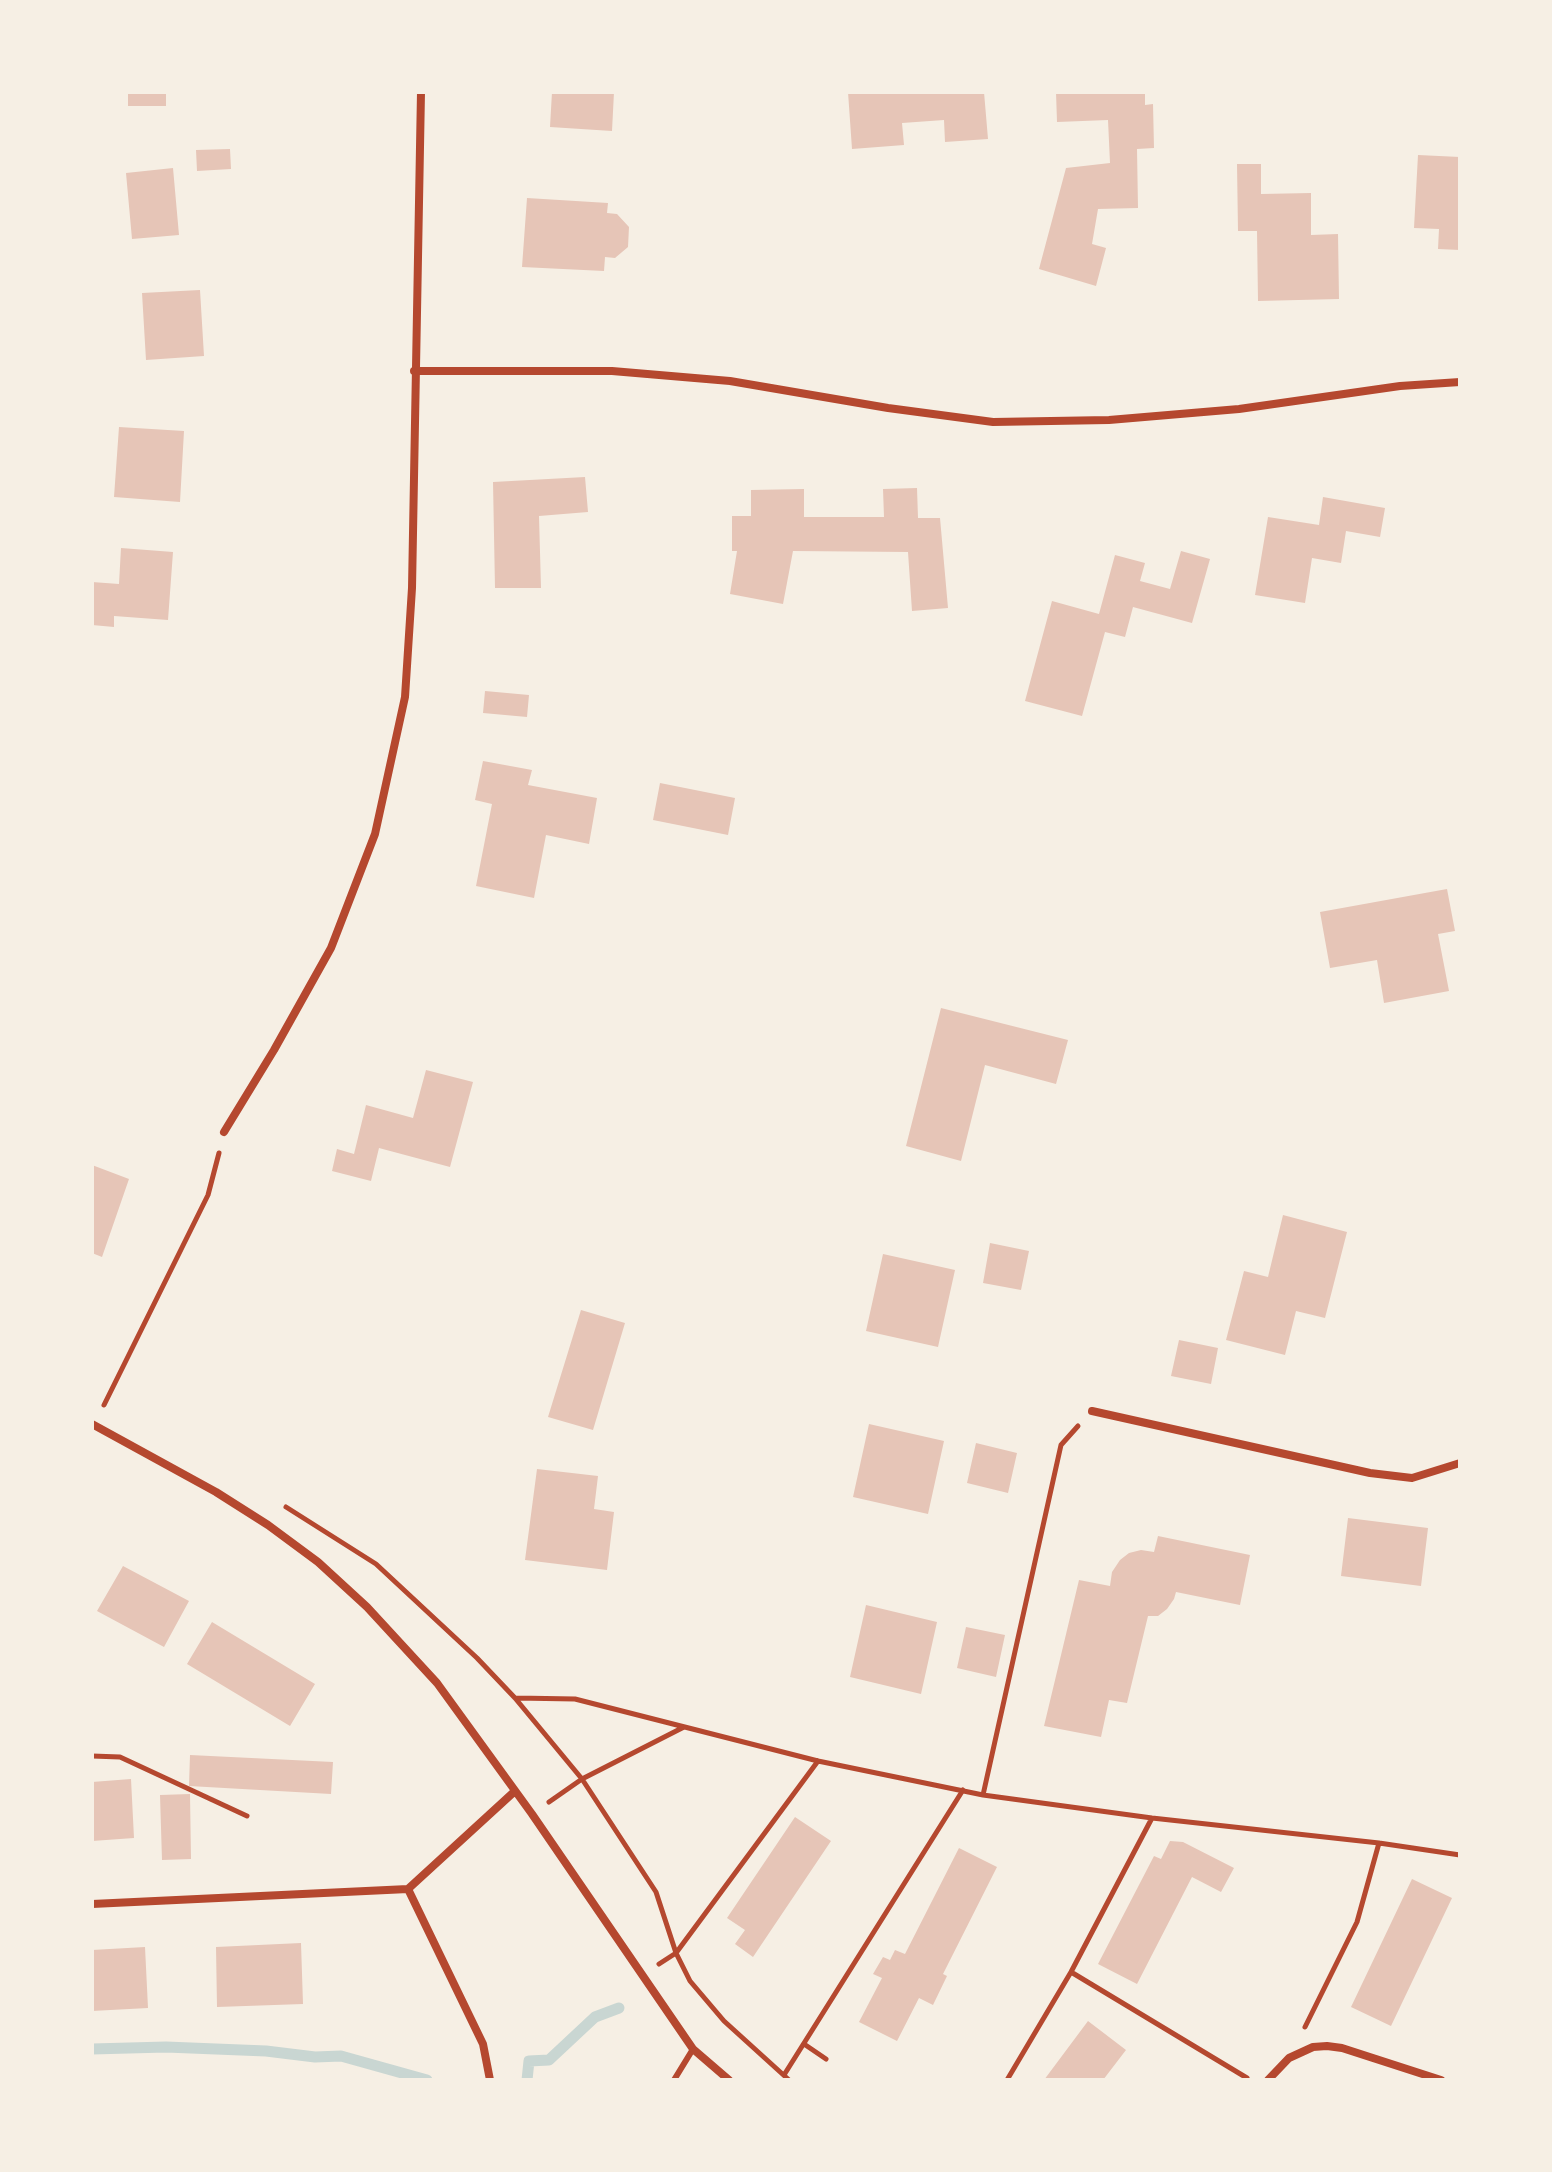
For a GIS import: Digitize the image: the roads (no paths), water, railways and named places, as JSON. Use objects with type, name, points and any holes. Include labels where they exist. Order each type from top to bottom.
[{"type":"street","points":[[224,1132],[331,948],[375,834],[405,697],[412,588],[421,92]]},
{"type":"street","points":[[414,371],[612,371],[730,381],[993,422],[1109,420],[1239,409],[1400,386],[1460,382]]},
{"type":"street","points":[[1092,1411],[1370,1473],[1412,1478],[1460,1463]]},
{"type":"street","points":[[92,1424],[216,1492],[268,1525],[318,1562],[367,1607],[437,1683],[532,1814],[693,2049],[729,2080]]},
{"type":"street","points":[[92,1904],[408,1889],[515,1791]]},
{"type":"street","points":[[408,1889],[483,2044],[490,2080]]},
{"type":"street","points":[[1268,2080],[1289,2058],[1313,2047],[1327,2046],[1441,2080]]},
{"type":"lane","points":[[674,2080],[693,2049]]},
{"type":"waterway","points":[[527,2080],[529,2061],[549,2060],[595,2017],[619,2008]]},
{"type":"waterway","points":[[92,2049],[166,2047],[341,2056],[427,2080]]}]
